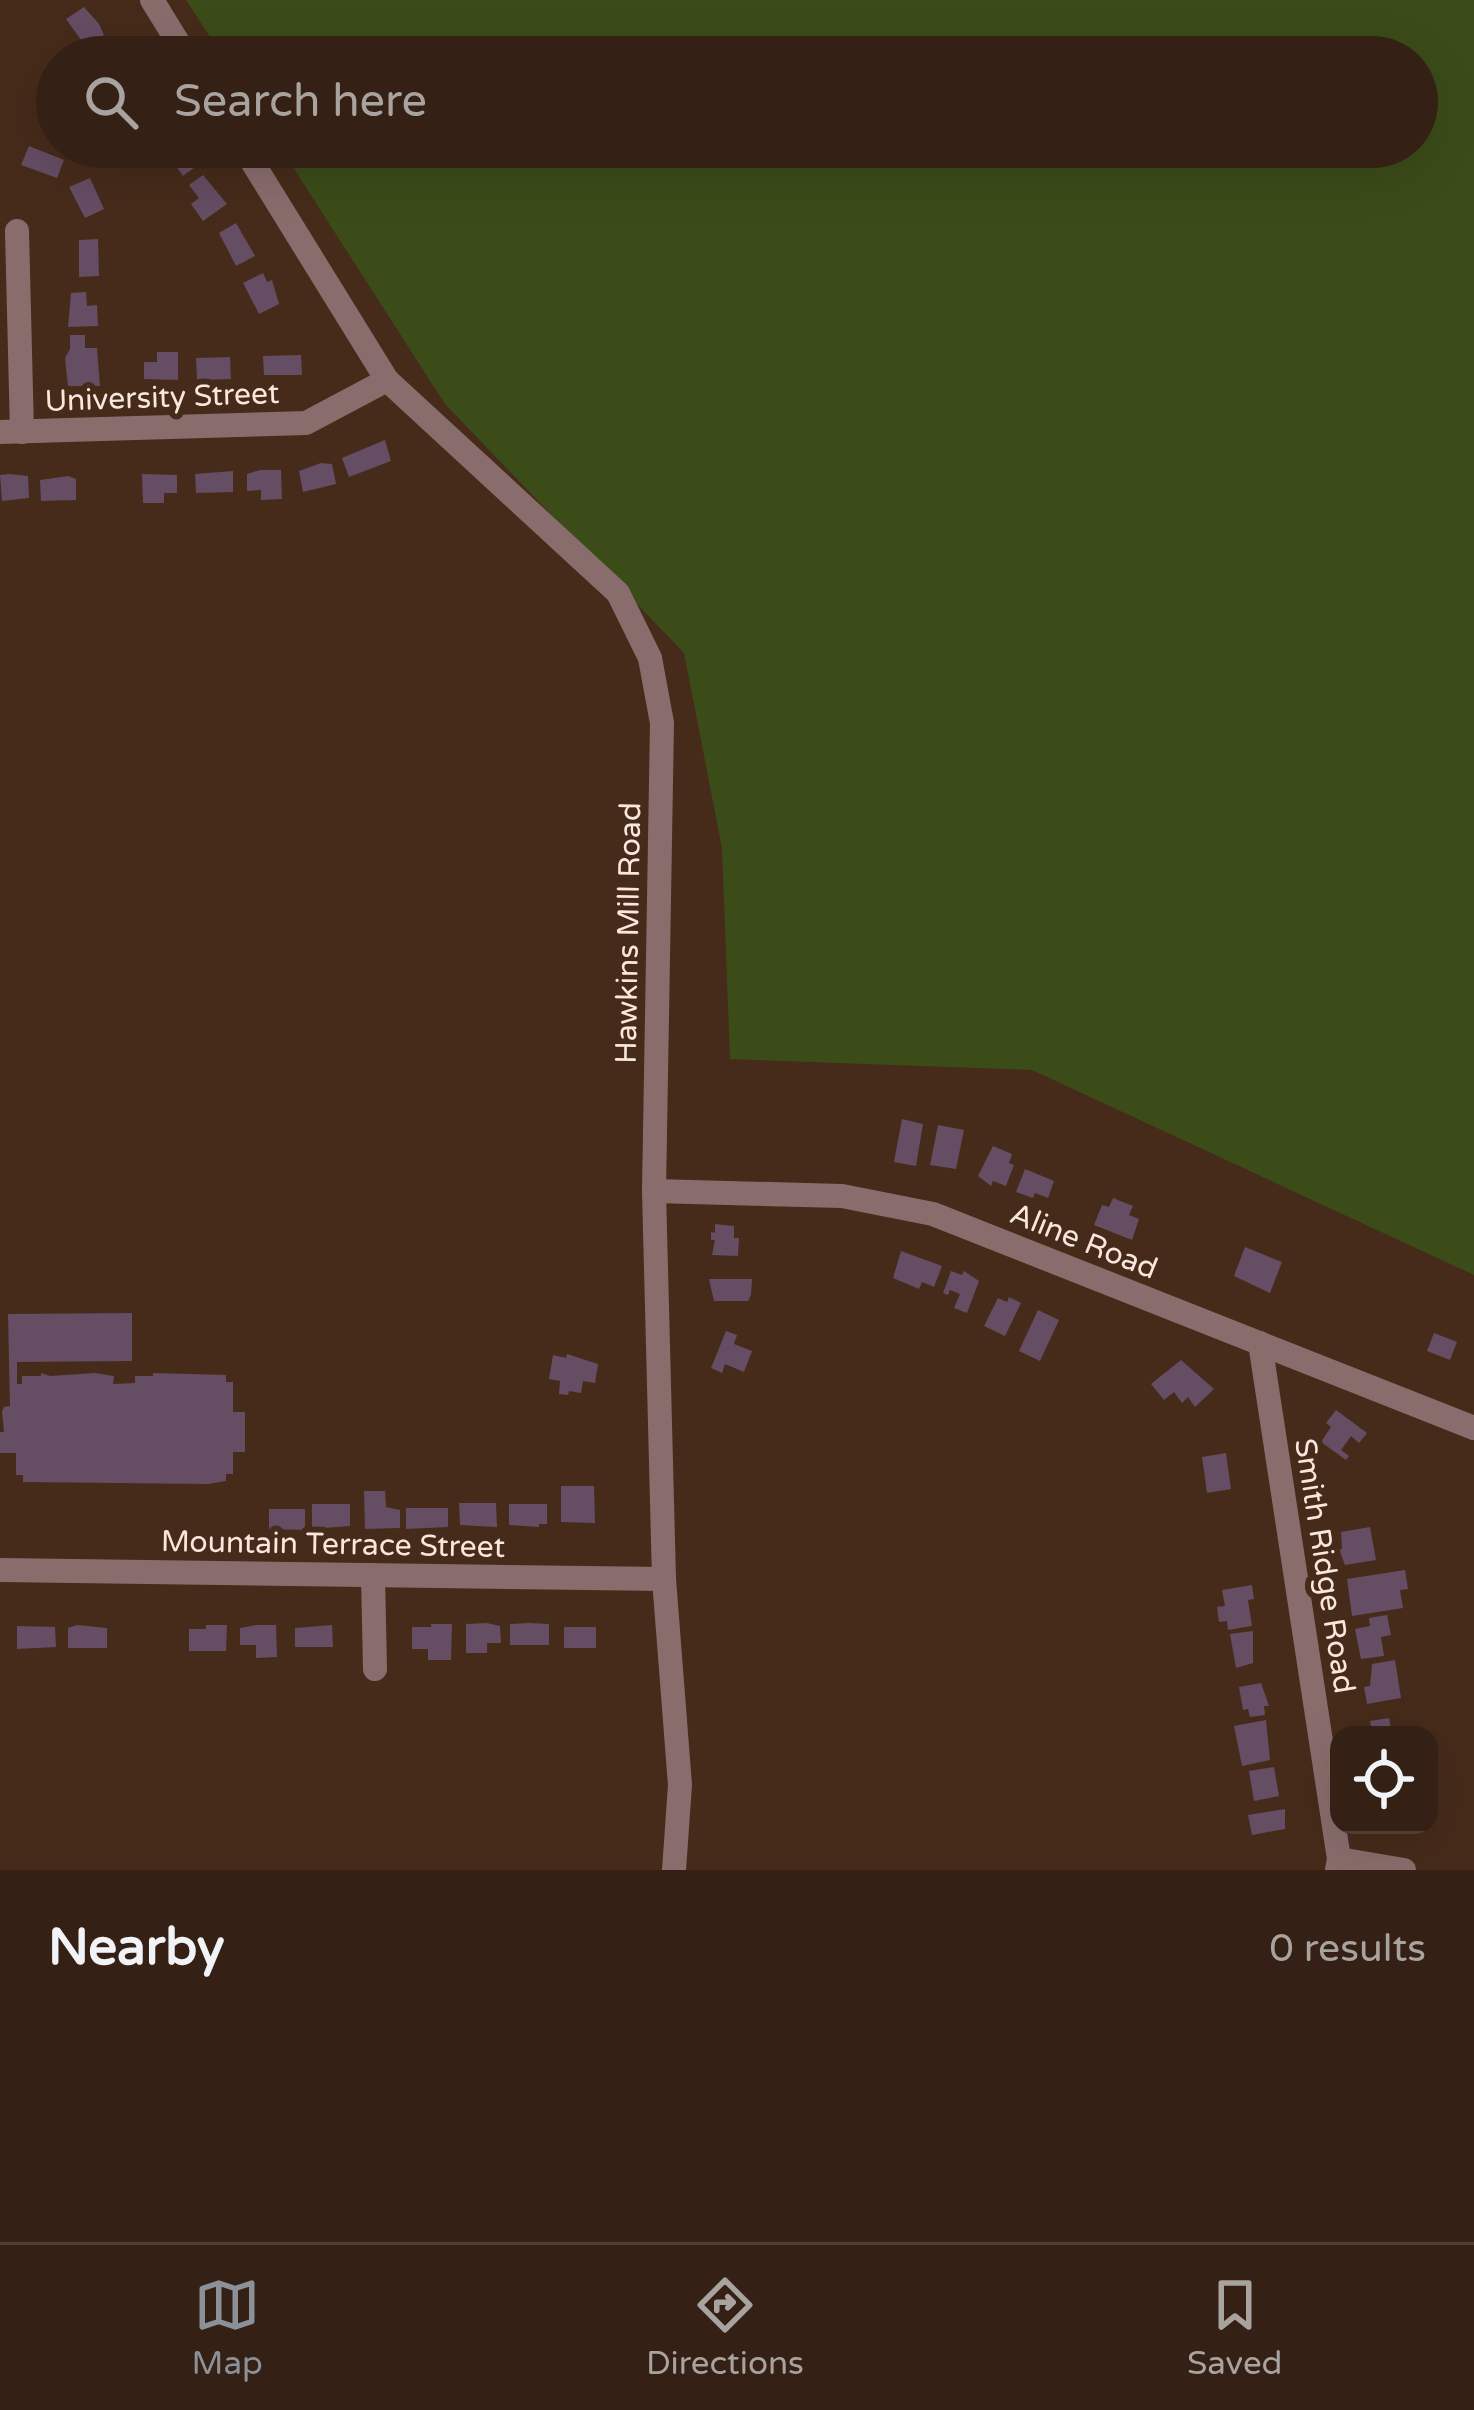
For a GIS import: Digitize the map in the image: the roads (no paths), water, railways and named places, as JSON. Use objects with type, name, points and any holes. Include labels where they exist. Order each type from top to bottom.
[{"type":"street","points":[[152,0],[174,36]]},
{"type":"street","name":"Hawkins Mill Road","points":[[256,168],[387,380],[618,593],[650,658],[662,723],[654,1191],[664,1579],[680,1785],[674,1870]]},
{"type":"street","points":[[11,432],[17,231]]},
{"type":"street","name":"University Street","points":[[11,432],[306,423],[387,380]]},
{"type":"street","name":"Aline Road","points":[[654,1191],[842,1196],[933,1214],[1474,1428]]},
{"type":"street","name":"Smith Ridge Road","points":[[1260,1343],[1338,1864]]},
{"type":"street","name":"Mountain Terrace Street","points":[[0,1570],[664,1579]]},
{"type":"street","points":[[373,1575],[375,1669]]},
{"type":"street","points":[[1338,1864],[1404,1870]]}]
